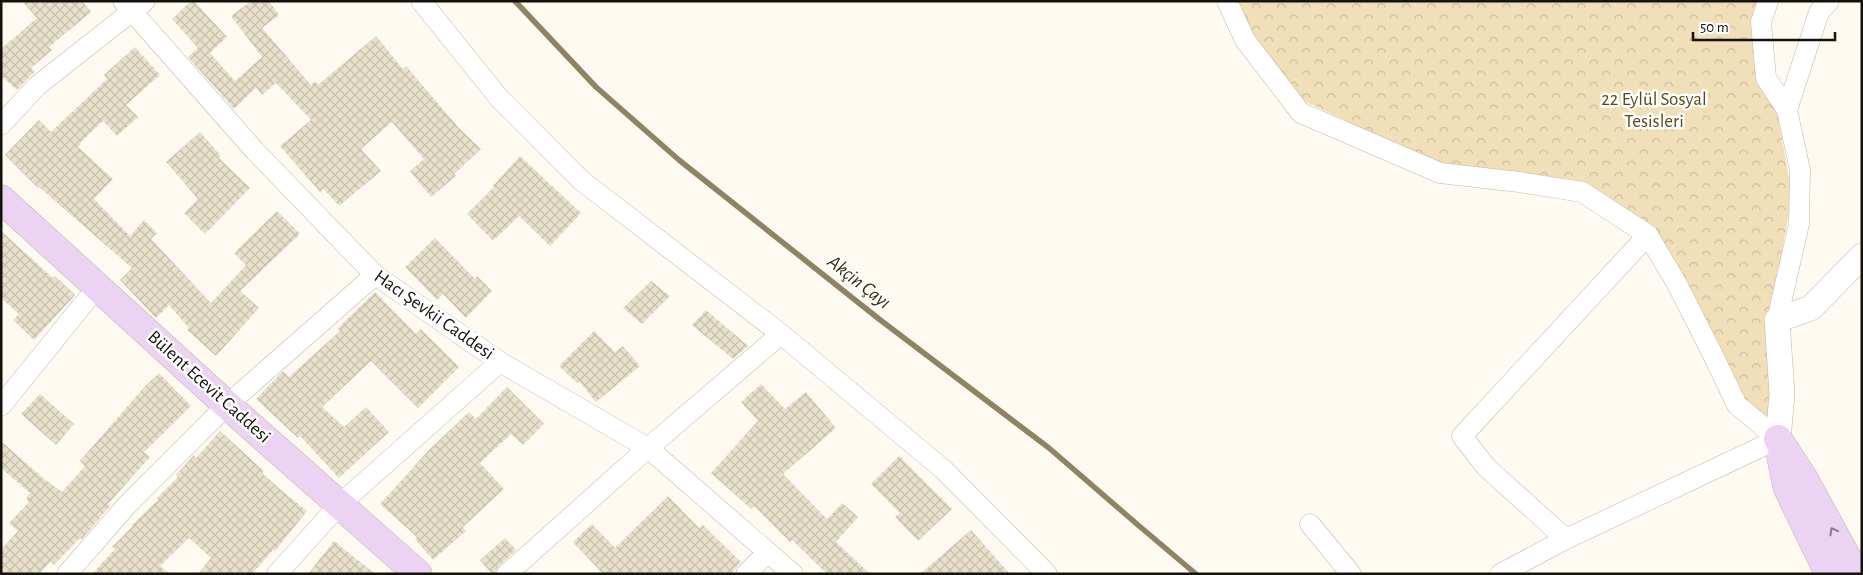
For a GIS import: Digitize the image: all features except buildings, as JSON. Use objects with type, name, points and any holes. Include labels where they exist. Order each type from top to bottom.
[{"type":"main road","name":"Bülent Ecevit Caddesi","points":[[1,198],[227,405],[418,574]]},
{"type":"main road","points":[[1778,439],[1787,487],[1829,574]]},
{"type":"main road","points":[[1778,439],[1804,480],[1856,574]]},
{"type":"street","points":[[420,1],[499,98],[582,180],[781,334],[944,470],[1047,574]]},
{"type":"street","points":[[1227,1],[1245,40],[1301,113],[1440,173],[1519,182],[1582,192],[1648,235],[1712,351],[1737,405],[1778,439]]},
{"type":"street","points":[[1768,1],[1761,22],[1766,78],[1787,110],[1800,170],[1799,224],[1777,320],[1782,394],[1778,439]]},
{"type":"street","points":[[1787,110],[1819,12],[1829,1]]},
{"type":"street","points":[[1,125],[37,86],[133,4]]},
{"type":"street","name":"Hacı Şevkii Caddesi","points":[[133,4],[255,151],[375,274],[500,362],[648,448],[793,574]]},
{"type":"street","points":[[1566,539],[1486,467],[1462,436],[1648,235]]},
{"type":"street","points":[[1777,320],[1812,308],[1862,256]]},
{"type":"street","points":[[67,574],[127,505],[227,405],[375,274]]},
{"type":"street","points":[[1,406],[98,286]]},
{"type":"street","points":[[507,574],[648,448],[781,334]]},
{"type":"street","points":[[277,574],[339,505],[500,362]]},
{"type":"street","points":[[1500,574],[1566,539],[1778,439]]},
{"type":"street","points":[[1310,524],[1351,574]]},
{"type":"street","points":[[746,574],[768,552]]},
{"type":"green space","name":"22 Eylül Sosyal Tesisleri","points":[[1232,1],[1758,1],[1792,196],[1770,317],[1779,425],[1737,405],[1648,235],[1582,192],[1460,175],[1285,92]]},
{"type":"waterway","name":"Akçin Çayı","points":[[515,1],[596,87],[679,160],[879,319],[1049,448],[1196,574]]}]
